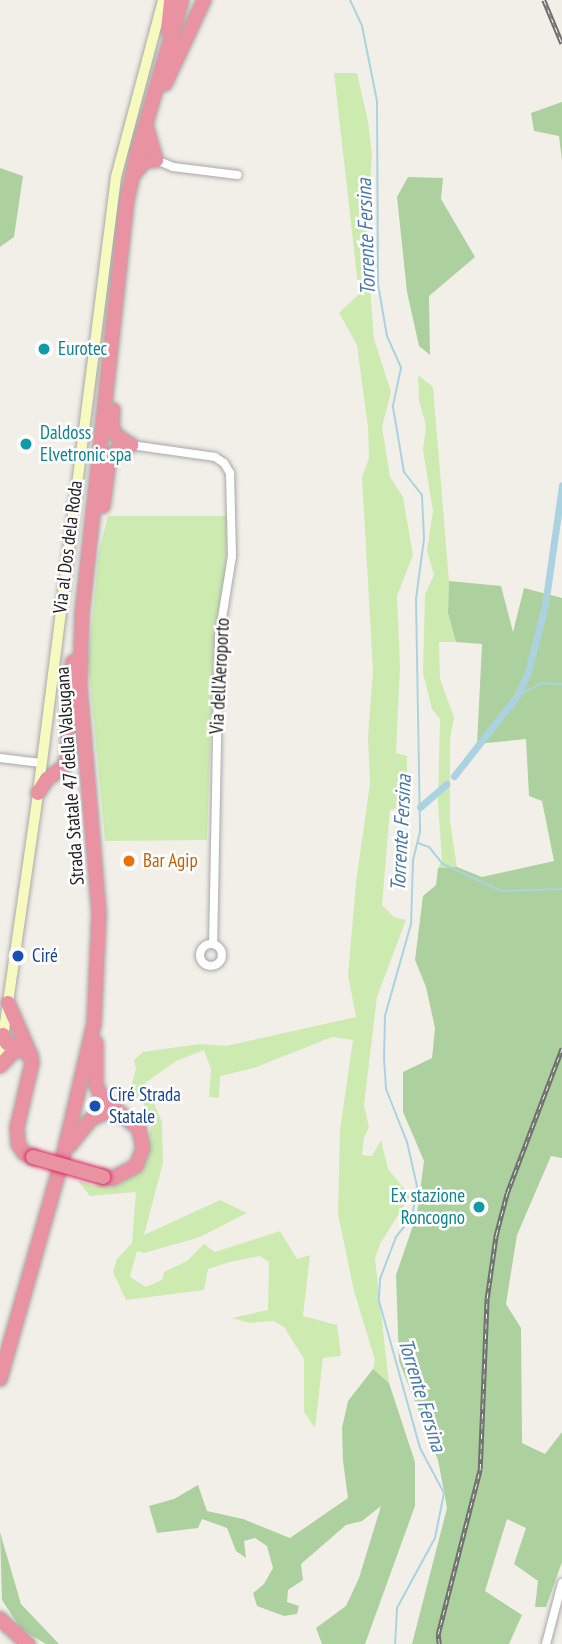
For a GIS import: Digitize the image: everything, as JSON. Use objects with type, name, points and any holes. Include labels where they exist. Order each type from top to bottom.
[{"type":"highway","points":[[161,32],[171,0]]},
{"type":"highway","name":"Strada Statale 47 della Valsugana","points":[[0,1358],[87,1051],[91,1024],[95,925],[74,653],[123,193],[161,32],[180,0]]},
{"type":"highway","name":"Strada Statale 47 della Valsugana","points":[[0,1379],[63,1157],[94,1024],[99,913],[98,846],[80,686],[82,614],[131,177],[180,0]]},
{"type":"highway","points":[[131,177],[145,161],[156,160],[146,124],[204,0]]},
{"type":"highway","points":[[110,356],[115,388],[112,428],[120,440],[131,445]]},
{"type":"highway","points":[[90,536],[103,506],[109,460],[118,449],[131,445]]},
{"type":"highway","points":[[38,793],[55,772],[63,768],[68,756],[69,689],[74,653]]},
{"type":"highway","points":[[41,763],[48,770],[55,772]]},
{"type":"highway","points":[[99,913],[108,898]]},
{"type":"highway","points":[[8,1003],[32,1063],[17,1128],[18,1144],[24,1153],[33,1157],[113,1178],[136,1166],[143,1148],[139,1129],[101,1097],[96,1084],[94,1024]]},
{"type":"highway","points":[[3,1035],[14,1047],[27,1050]]},
{"type":"highway","points":[[0,1066],[14,1051],[27,1050]]},
{"type":"highway","points":[[63,1157],[75,1135],[91,1119],[104,1113],[117,1112]]},
{"type":"highway","points":[[0,1619],[26,1644]]},
{"type":"main road","name":"Via al Dos dela Roda","points":[[0,1058],[38,793],[116,177],[161,32],[163,0]]},
{"type":"street","points":[[156,160],[173,167],[238,175]]},
{"type":"street","name":"Via dell'Aeroporto","points":[[131,445],[215,457],[224,463],[230,473],[232,556],[219,637],[213,944]]},
{"type":"street","points":[[0,758],[41,763]]},
{"type":"street","points":[[546,1644],[562,1583]]},
{"type":"green space","points":[[334,73],[357,73],[368,121],[372,155],[366,236],[374,339],[391,392],[382,427],[390,477],[403,497],[413,555],[397,596],[400,666],[396,753],[407,756],[407,806],[390,810],[382,905],[394,917],[406,920],[377,997],[364,1105],[369,1128],[364,1137],[362,1155],[372,1156],[381,1140],[388,1169],[410,1196],[380,1244],[375,1259],[389,1383],[373,1369],[375,1360],[354,1291],[338,1214],[340,1130],[353,1040],[332,1037],[254,1068],[220,1076],[219,1098],[209,1097],[211,1069],[204,1050],[176,1061],[145,1083],[162,1122],[163,1163],[144,1235],[220,1200],[247,1213],[200,1237],[144,1253],[137,1251],[130,1277],[146,1287],[162,1280],[164,1272],[187,1261],[204,1244],[215,1252],[280,1231],[297,1259],[310,1255],[303,1316],[337,1325],[341,1356],[323,1358],[315,1428],[304,1412],[304,1359],[284,1327],[273,1321],[249,1323],[232,1318],[268,1310],[269,1262],[260,1256],[208,1269],[204,1290],[126,1300],[113,1272],[117,1259],[132,1243],[136,1192],[90,1196],[78,1181],[94,1186],[119,1185],[142,1168],[152,1122],[144,1104],[133,1095],[132,1084],[136,1069],[134,1060],[143,1052],[200,1044],[226,1046],[356,1017],[348,975],[356,882],[370,783],[368,737],[373,671],[362,477],[369,458],[368,428],[357,345],[339,313],[359,294]]},
{"type":"green space","points":[[562,102],[562,161],[559,136],[534,131],[531,113]]},
{"type":"green space","points":[[0,168],[23,176],[14,237],[0,247]]},
{"type":"green space","points":[[408,177],[443,178],[441,199],[475,257],[429,296],[430,355],[419,346],[407,292],[397,197]]},
{"type":"green space","points":[[418,375],[433,387],[449,581],[448,613],[456,642],[439,642],[440,679],[454,717],[450,739],[450,821],[457,867],[438,868],[442,861],[438,803],[440,719],[432,709],[423,673],[425,594],[434,575],[427,551],[433,511],[423,450],[426,426],[419,400]]},
{"type":"green space","points":[[108,516],[227,516],[226,571],[214,636],[207,840],[105,841],[88,661],[99,551]]},
{"type":"green space","points":[[449,581],[501,586],[513,632],[524,588],[562,598],[562,1158],[551,1156],[517,1235],[506,1304],[521,1328],[522,1443],[545,1454],[562,1432],[562,1562],[546,1607],[535,1607],[538,1581],[514,1564],[526,1528],[507,1519],[485,1591],[522,1615],[509,1644],[412,1644],[447,1508],[438,1460],[399,1361],[396,1275],[417,1214],[424,1161],[403,1112],[403,1072],[432,1058],[435,1028],[426,987],[415,960],[423,896],[436,885],[438,868],[457,867],[482,877],[554,861],[542,801],[529,796],[526,739],[477,744],[482,644],[456,642],[448,613]]},
{"type":"green space","points":[[373,1369],[389,1383],[415,1462],[415,1506],[365,1644],[322,1644],[316,1628],[346,1606],[359,1578],[381,1506],[362,1521],[346,1525],[301,1564],[303,1580],[288,1590],[287,1602],[299,1606],[297,1614],[284,1616],[257,1606],[253,1593],[264,1584],[273,1568],[267,1546],[255,1538],[244,1541],[246,1558],[236,1551],[227,1528],[202,1519],[198,1528],[157,1533],[149,1506],[174,1499],[198,1485],[207,1511],[243,1519],[290,1538],[348,1498],[342,1428],[348,1401]]},
{"type":"green space","points":[[0,1532],[21,1604],[59,1644],[46,1644],[21,1629],[2,1600]]},
{"type":"waterway","name":"Torrente Fersina","points":[[350,0],[362,26],[377,101],[378,284],[387,336],[401,368],[393,407],[404,472],[422,495],[424,539],[416,599],[420,832],[413,861],[411,924],[385,1016],[384,1059],[386,1089],[407,1142],[417,1186],[412,1217],[396,1237],[380,1279],[379,1301],[420,1448],[444,1493],[435,1538],[397,1608],[395,1644]]},
{"type":"waterway","points":[[454,776],[517,696],[528,672],[545,605],[562,485]]},
{"type":"waterway","points":[[517,696],[542,683],[562,684]]},
{"type":"waterway","points":[[420,807],[446,784]]},
{"type":"waterway","points":[[418,843],[429,847],[443,864],[501,891],[562,889]]},
{"type":"railway","points":[[544,0],[562,43]]},
{"type":"railway","points":[[439,1644],[438,1634],[480,1469],[487,1298],[496,1235],[507,1193],[562,1048]]},
{"type":"place","name":"Eurotec","points":[[44,349]]},
{"type":"place","name":"Daldoss Elvetronic spa","points":[[26,444]]},
{"type":"place","name":"Bar Agip","points":[[129,861]]},
{"type":"place","name":"Ciré","points":[[18,956]]},
{"type":"place","name":"Ciré Strada Statale","points":[[95,1106]]},
{"type":"place","name":"Ex stazione Roncogno","points":[[479,1207]]}]
